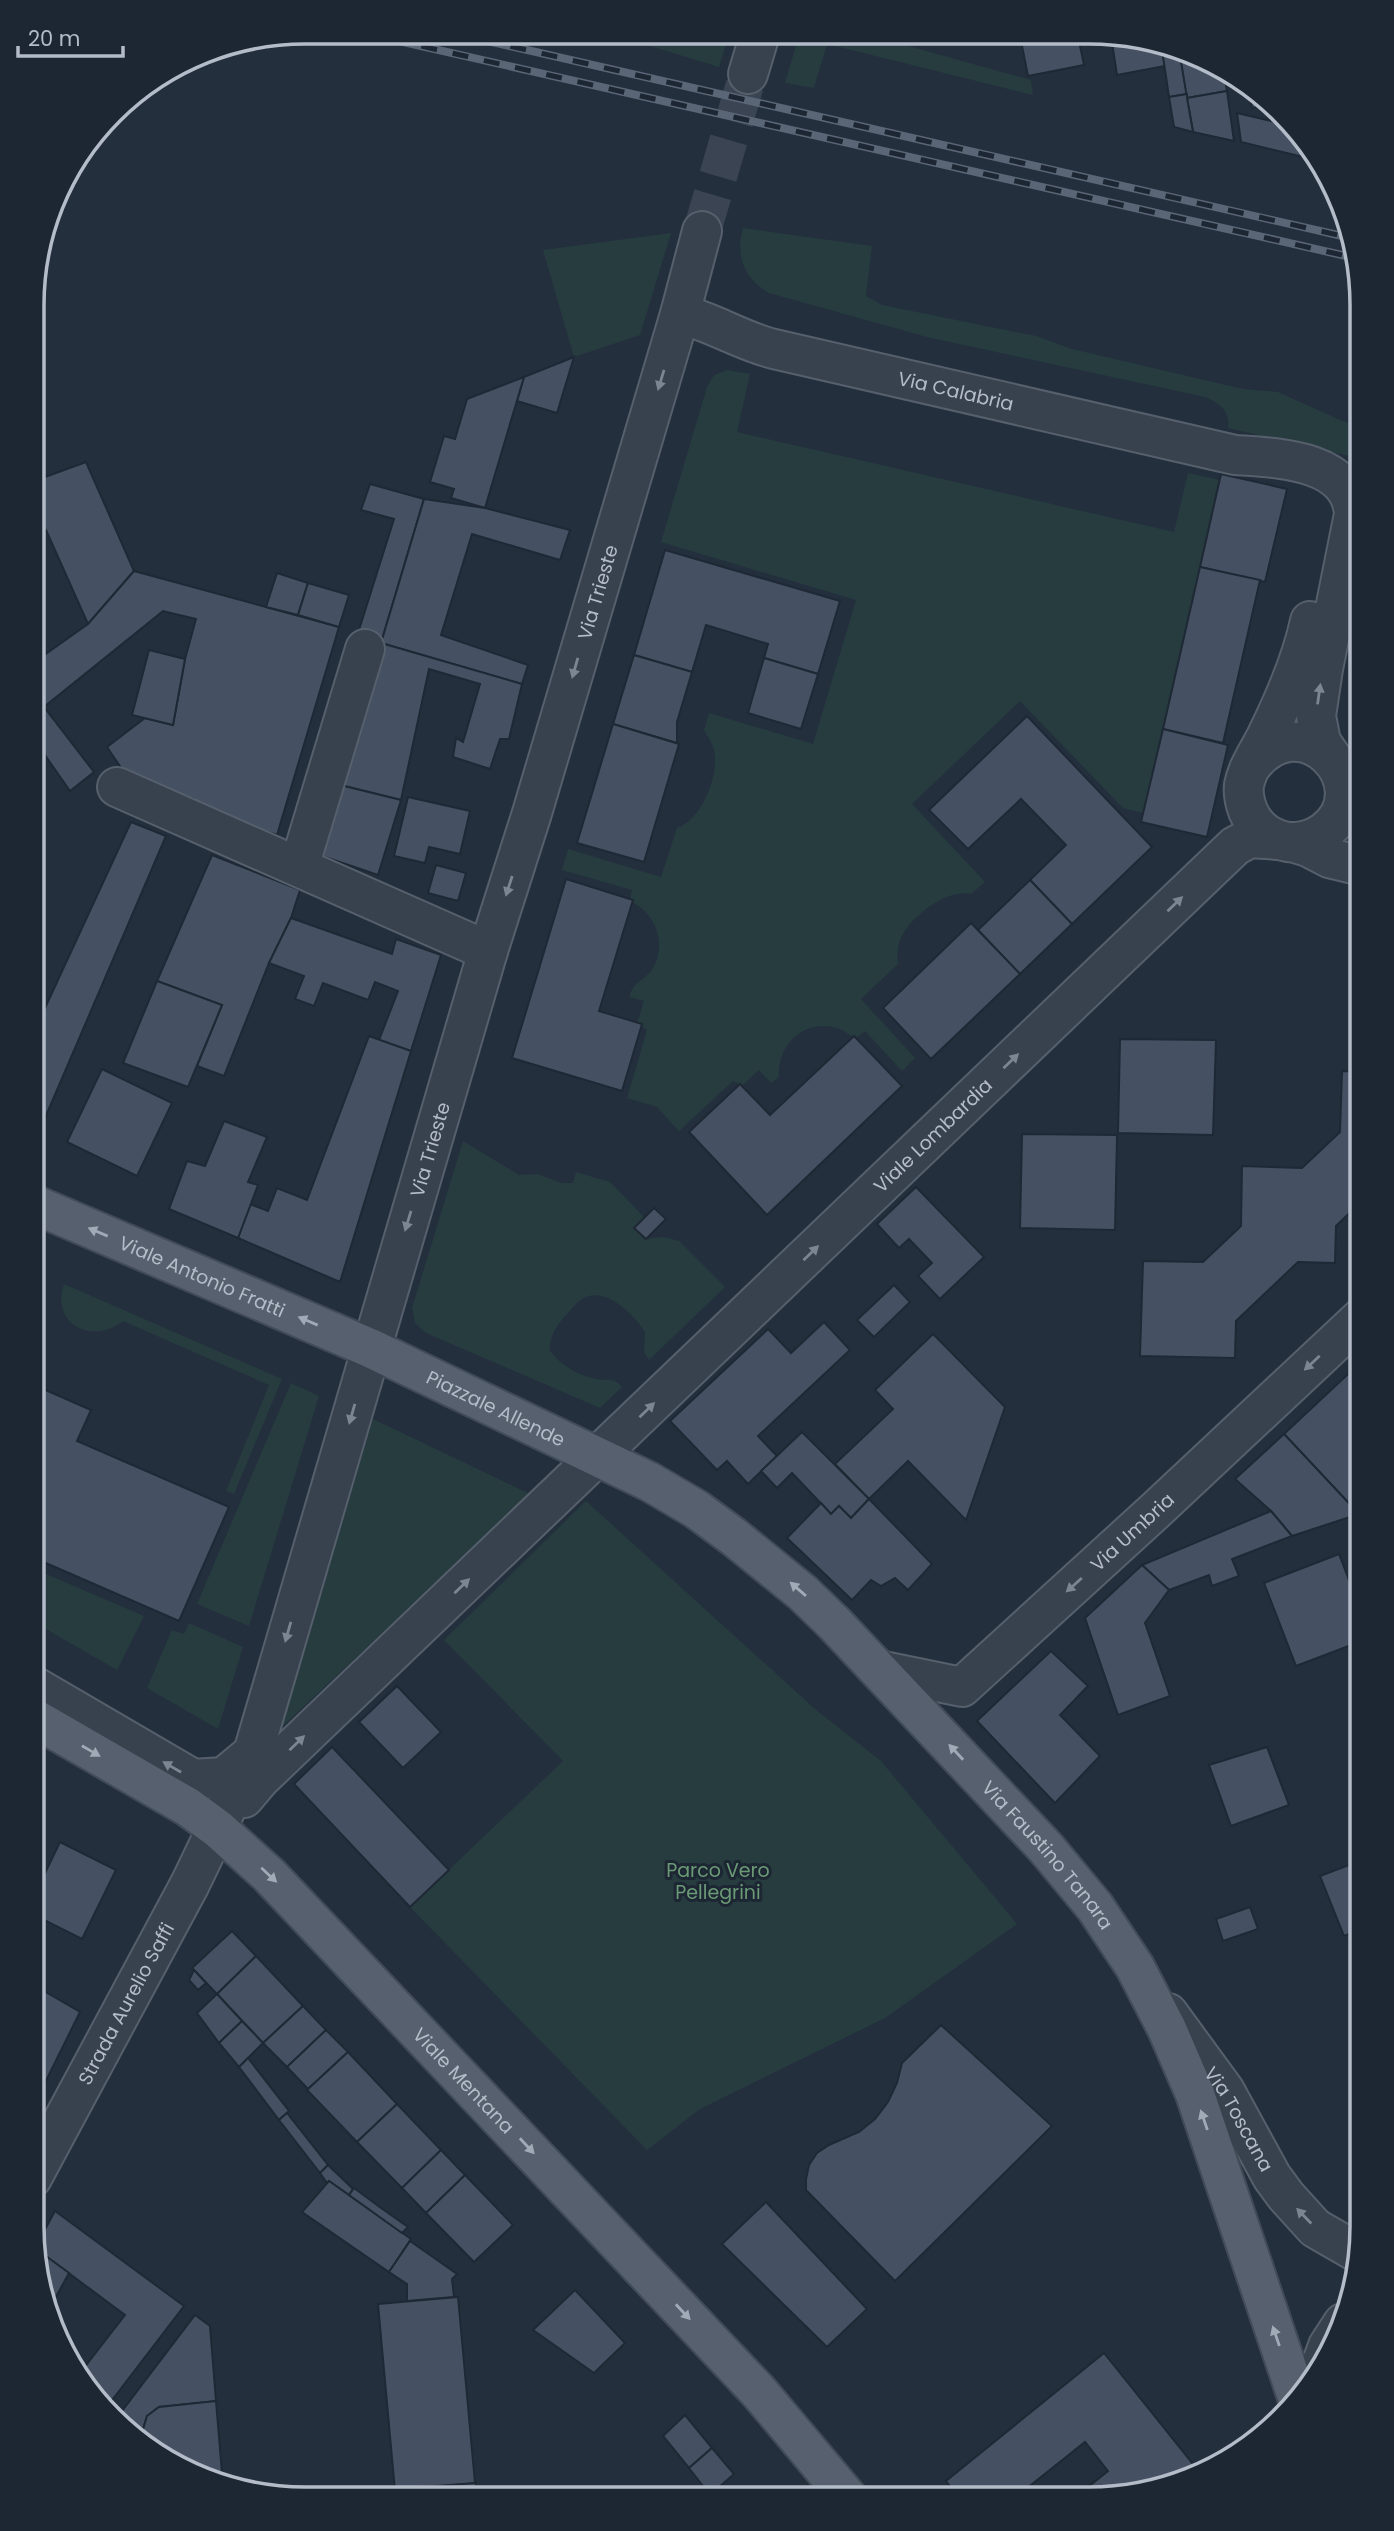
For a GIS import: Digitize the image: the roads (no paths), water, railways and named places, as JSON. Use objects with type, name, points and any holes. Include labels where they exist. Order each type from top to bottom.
[{"type":"main road","name":"Viale Antonio Fratti","points":[[44,1209],[370,1348]]},
{"type":"main road","name":"Piazzale Allende","points":[[370,1348],[598,1457]]},
{"type":"main road","name":"Via Faustino Tanara","points":[[598,1457],[650,1482],[695,1509],[734,1536],[803,1593],[1046,1848],[1095,1907],[1135,1967],[1167,2029],[1195,2094],[1294,2388]]},
{"type":"main road","name":"Viale Mentana","points":[[44,1724],[188,1807],[218,1829],[296,1902],[759,2392],[839,2487]]},
{"type":"street","points":[[748,74],[757,44]]},
{"type":"street","name":"Via Trieste","points":[[370,1348],[680,314],[702,231]]},
{"type":"street","name":"Via Calabria","points":[[680,314],[707,322],[744,341],[774,349],[1235,455],[1282,458],[1302,463],[1336,479],[1350,495]]},
{"type":"street","name":"Via Calabria","points":[[1235,455],[1307,485],[1322,500],[1329,524],[1327,545],[1299,662],[1270,731],[1249,769]]},
{"type":"street","name":"Via Calabria","points":[[1336,765],[1321,742],[1316,716],[1350,534]]},
{"type":"street","points":[[299,867],[365,649]]},
{"type":"street","points":[[1350,787],[1321,749],[1307,743],[1290,741],[1273,746],[1259,755],[1249,769],[1244,786],[1245,803],[1251,819],[1263,832],[1308,846],[1329,858],[1350,863]]},
{"type":"street","name":"Viale Lombardia","points":[[598,1457],[1234,846],[1250,838],[1285,841],[1318,836],[1330,828],[1344,801],[1344,786],[1336,765]]},
{"type":"street","points":[[117,788],[488,951]]},
{"type":"street","name":"Via Umbria","points":[[879,1670],[962,1687],[1350,1328]]},
{"type":"street","points":[[218,1829],[253,1753],[370,1348]]},
{"type":"street","points":[[218,1829],[260,1779],[598,1457]]},
{"type":"street","points":[[44,1692],[192,1779],[224,1777],[253,1753]]},
{"type":"street","name":"Strada Aurelio Saffi","points":[[44,2155],[218,1829]]},
{"type":"street","name":"Via Toscana","points":[[1135,1967],[1225,2091],[1266,2166],[1286,2196],[1315,2228],[1349,2248]]},
{"type":"tunnel","points":[[702,231],[748,74]]},
{"type":"railway","points":[[412,44],[1345,256]]},
{"type":"railway","points":[[501,44],[1341,236]]},
{"type":"park label","name":"Parco Vero Pellegrini","points":[[718,1881]]}]
